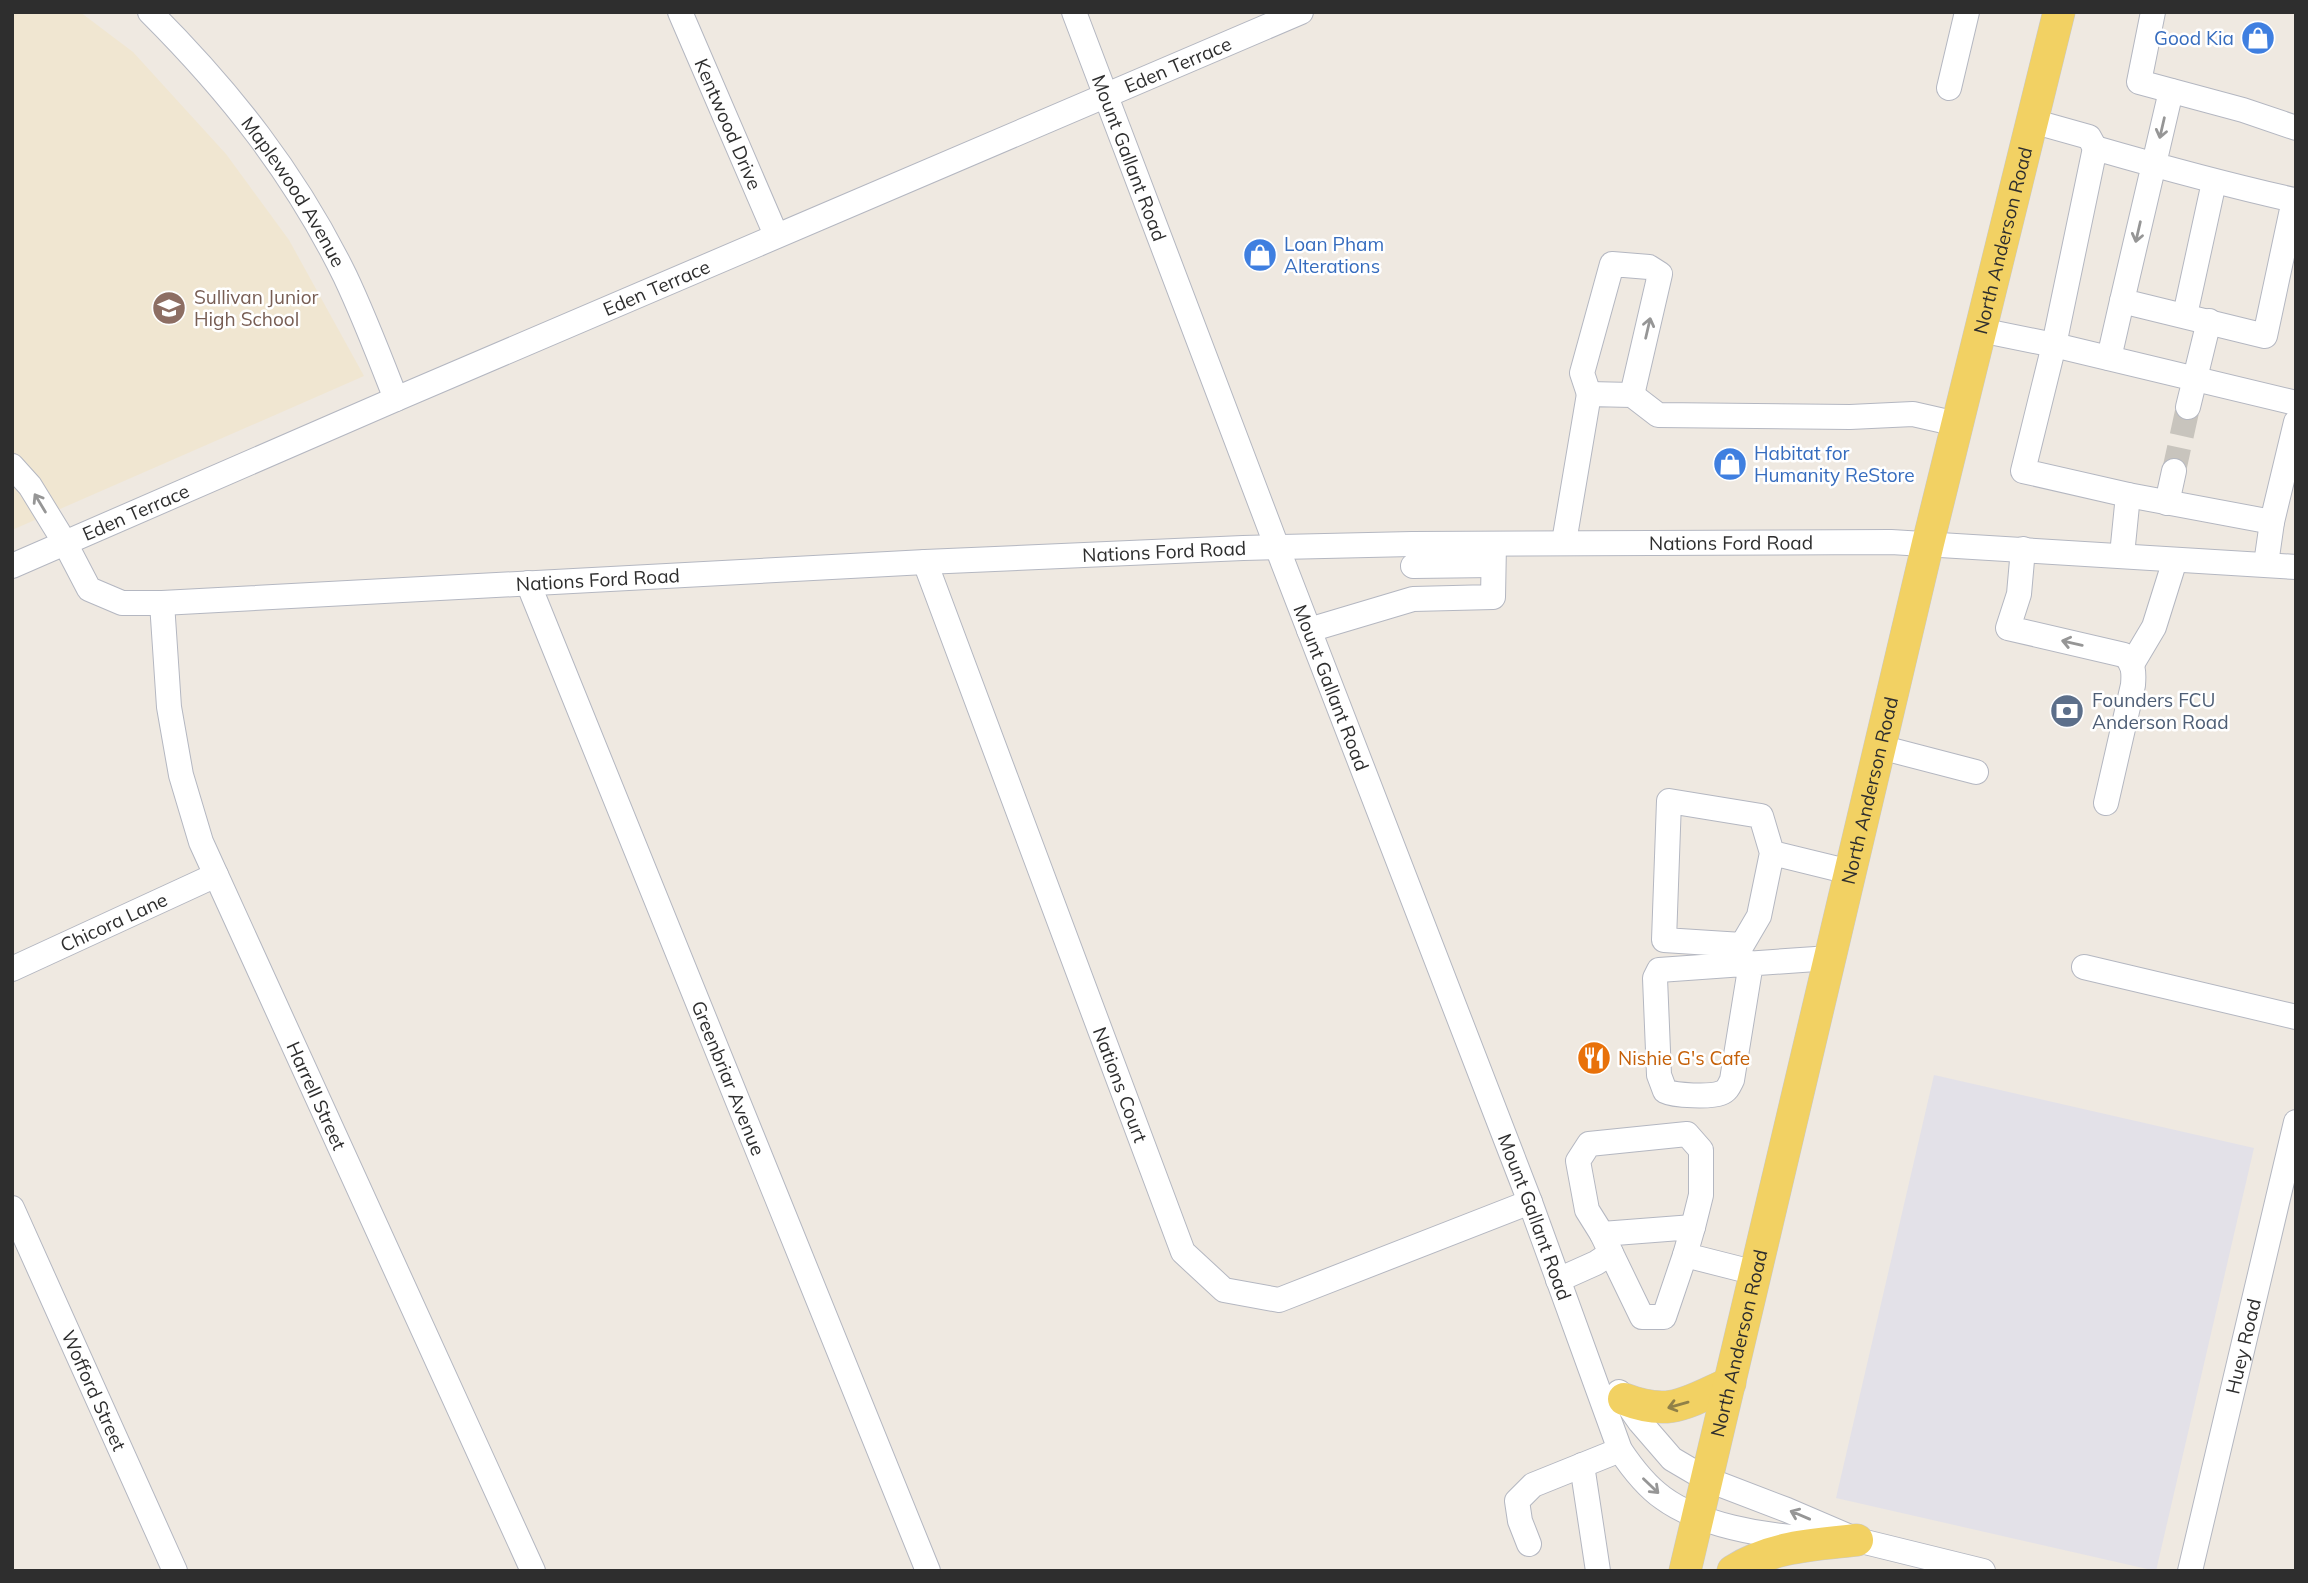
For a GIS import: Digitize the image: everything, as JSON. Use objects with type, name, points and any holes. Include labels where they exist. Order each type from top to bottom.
[{"type":"main road","name":"North Anderson Road","points":[[1685,1571],[1928,543],[2059,12]]},
{"type":"main road","points":[[1623,1399],[1646,1407],[1665,1408],[1685,1403],[1730,1383]]},
{"type":"main road","points":[[1733,1571],[1751,1559],[1778,1550],[1857,1539]]},
{"type":"street","name":"Maplewood Avenue","points":[[150,12],[241,111],[314,218],[372,335],[396,399]]},
{"type":"street","name":"Kentwood Drive","points":[[680,12],[776,235]]},
{"type":"street","name":"Mount Gallant Road","points":[[1074,12],[1530,1202],[1590,1361],[1620,1450],[1633,1469],[1664,1499],[1697,1516],[1776,1536],[1857,1539]]},
{"type":"street","name":"Eden Terrace","points":[[12,566],[776,235],[1301,12]]},
{"type":"street","points":[[1949,88],[1967,12]]},
{"type":"street","points":[[2153,12],[2138,82],[2243,110],[2296,128]]},
{"type":"street","points":[[2109,358],[2171,91]]},
{"type":"street","points":[[2032,121],[2089,137],[2095,148],[2054,345],[2023,471],[2167,503],[2272,522]]},
{"type":"street","points":[[2095,148],[2214,182],[2294,200],[2265,336],[2122,301]]},
{"type":"street","points":[[2188,407],[2194,378],[2197,318],[2214,182]]},
{"type":"street","points":[[1564,542],[1589,394],[1582,373],[1612,264],[1649,267],[1660,274],[1632,395]]},
{"type":"street","points":[[1980,330],[2296,403]]},
{"type":"street","points":[[1589,394],[1632,395],[1658,415],[1850,417],[1913,414],[1957,424]]},
{"type":"street","points":[[2266,564],[2272,522],[2296,422]]},
{"type":"street","name":"Nations Ford Road","points":[[12,466],[30,486],[89,589],[122,603],[1277,547],[1412,555],[1494,554],[1564,542],[1928,543],[2296,567]]},
{"type":"street","points":[[2167,503],[2174,471]]},
{"type":"street","points":[[2122,555],[2128,495]]},
{"type":"street","points":[[2023,549],[2019,594],[2008,628],[2124,655],[2132,664],[2133,685],[2106,803]]},
{"type":"street","points":[[1309,630],[1413,599],[1493,597],[1494,554]]},
{"type":"street","points":[[1412,555],[1413,599]]},
{"type":"street","points":[[2132,664],[2154,627],[2175,560]]},
{"type":"street","name":"Nations Court","points":[[925,562],[1183,1252],[1224,1290],[1279,1300],[1530,1202]]},
{"type":"street","name":"Greenbriar Avenue","points":[[528,583],[928,1571]]},
{"type":"street","name":"Harrell Street","points":[[162,603],[169,707],[181,775],[201,842],[533,1571]]},
{"type":"street","points":[[1880,747],[1976,772]]},
{"type":"street","points":[[1745,957],[1664,940],[1669,801],[1761,816],[1772,853],[1759,916],[1745,957],[1732,1080],[1726,1091],[1719,1095],[1672,1094],[1665,1091],[1660,1075],[1654,978],[1659,970],[1745,957],[1830,958]]},
{"type":"street","points":[[1772,853],[1850,872]]},
{"type":"street","name":"Chicora Lane","points":[[12,969],[216,875]]},
{"type":"street","points":[[2084,967],[2296,1017]]},
{"type":"street","name":"Huey Road","points":[[2190,1571],[2296,1122]]},
{"type":"street","points":[[1687,1134],[1701,1150],[1701,1195],[1693,1227],[1664,1317],[1642,1317],[1587,1210],[1578,1161],[1589,1144],[1687,1134]]},
{"type":"street","name":"Wofford Street","points":[[12,1208],[175,1571]]},
{"type":"street","points":[[1606,1243],[1693,1227]]},
{"type":"street","points":[[1558,1280],[1596,1263],[1606,1243]]},
{"type":"street","points":[[1685,1255],[1756,1273]]},
{"type":"street","name":"Mount Gallant Road","points":[[1590,1361],[1672,1459],[1706,1479],[1857,1539],[1970,1569]]},
{"type":"street","points":[[1529,1544],[1520,1521],[1517,1501],[1533,1485],[1620,1450]]},
{"type":"street","points":[[1582,1465],[1598,1571]]},
{"type":"shaded area","name":"Sullivan Junior High School","points":[[12,12],[80,12],[133,52],[226,154],[289,240],[364,376],[12,530]]},
{"type":"shaded area","points":[[1934,1075],[2254,1148],[2156,1571],[1836,1498]]},
{"type":"tunnel","points":[[2174,471],[2188,407]]},
{"type":"place","name":"Good Kia","points":[[2258,38]]},
{"type":"place","name":"Loan Pham Alterations","points":[[1260,255]]},
{"type":"place","name":"Sullivan Junior High School","points":[[169,308]]},
{"type":"place","name":"Habitat for Humanity ReStore","points":[[1730,464]]},
{"type":"place","name":"Founders FCU Anderson Road","points":[[2067,711]]},
{"type":"place","name":"Nishie G's Cafe","points":[[1594,1058]]}]
